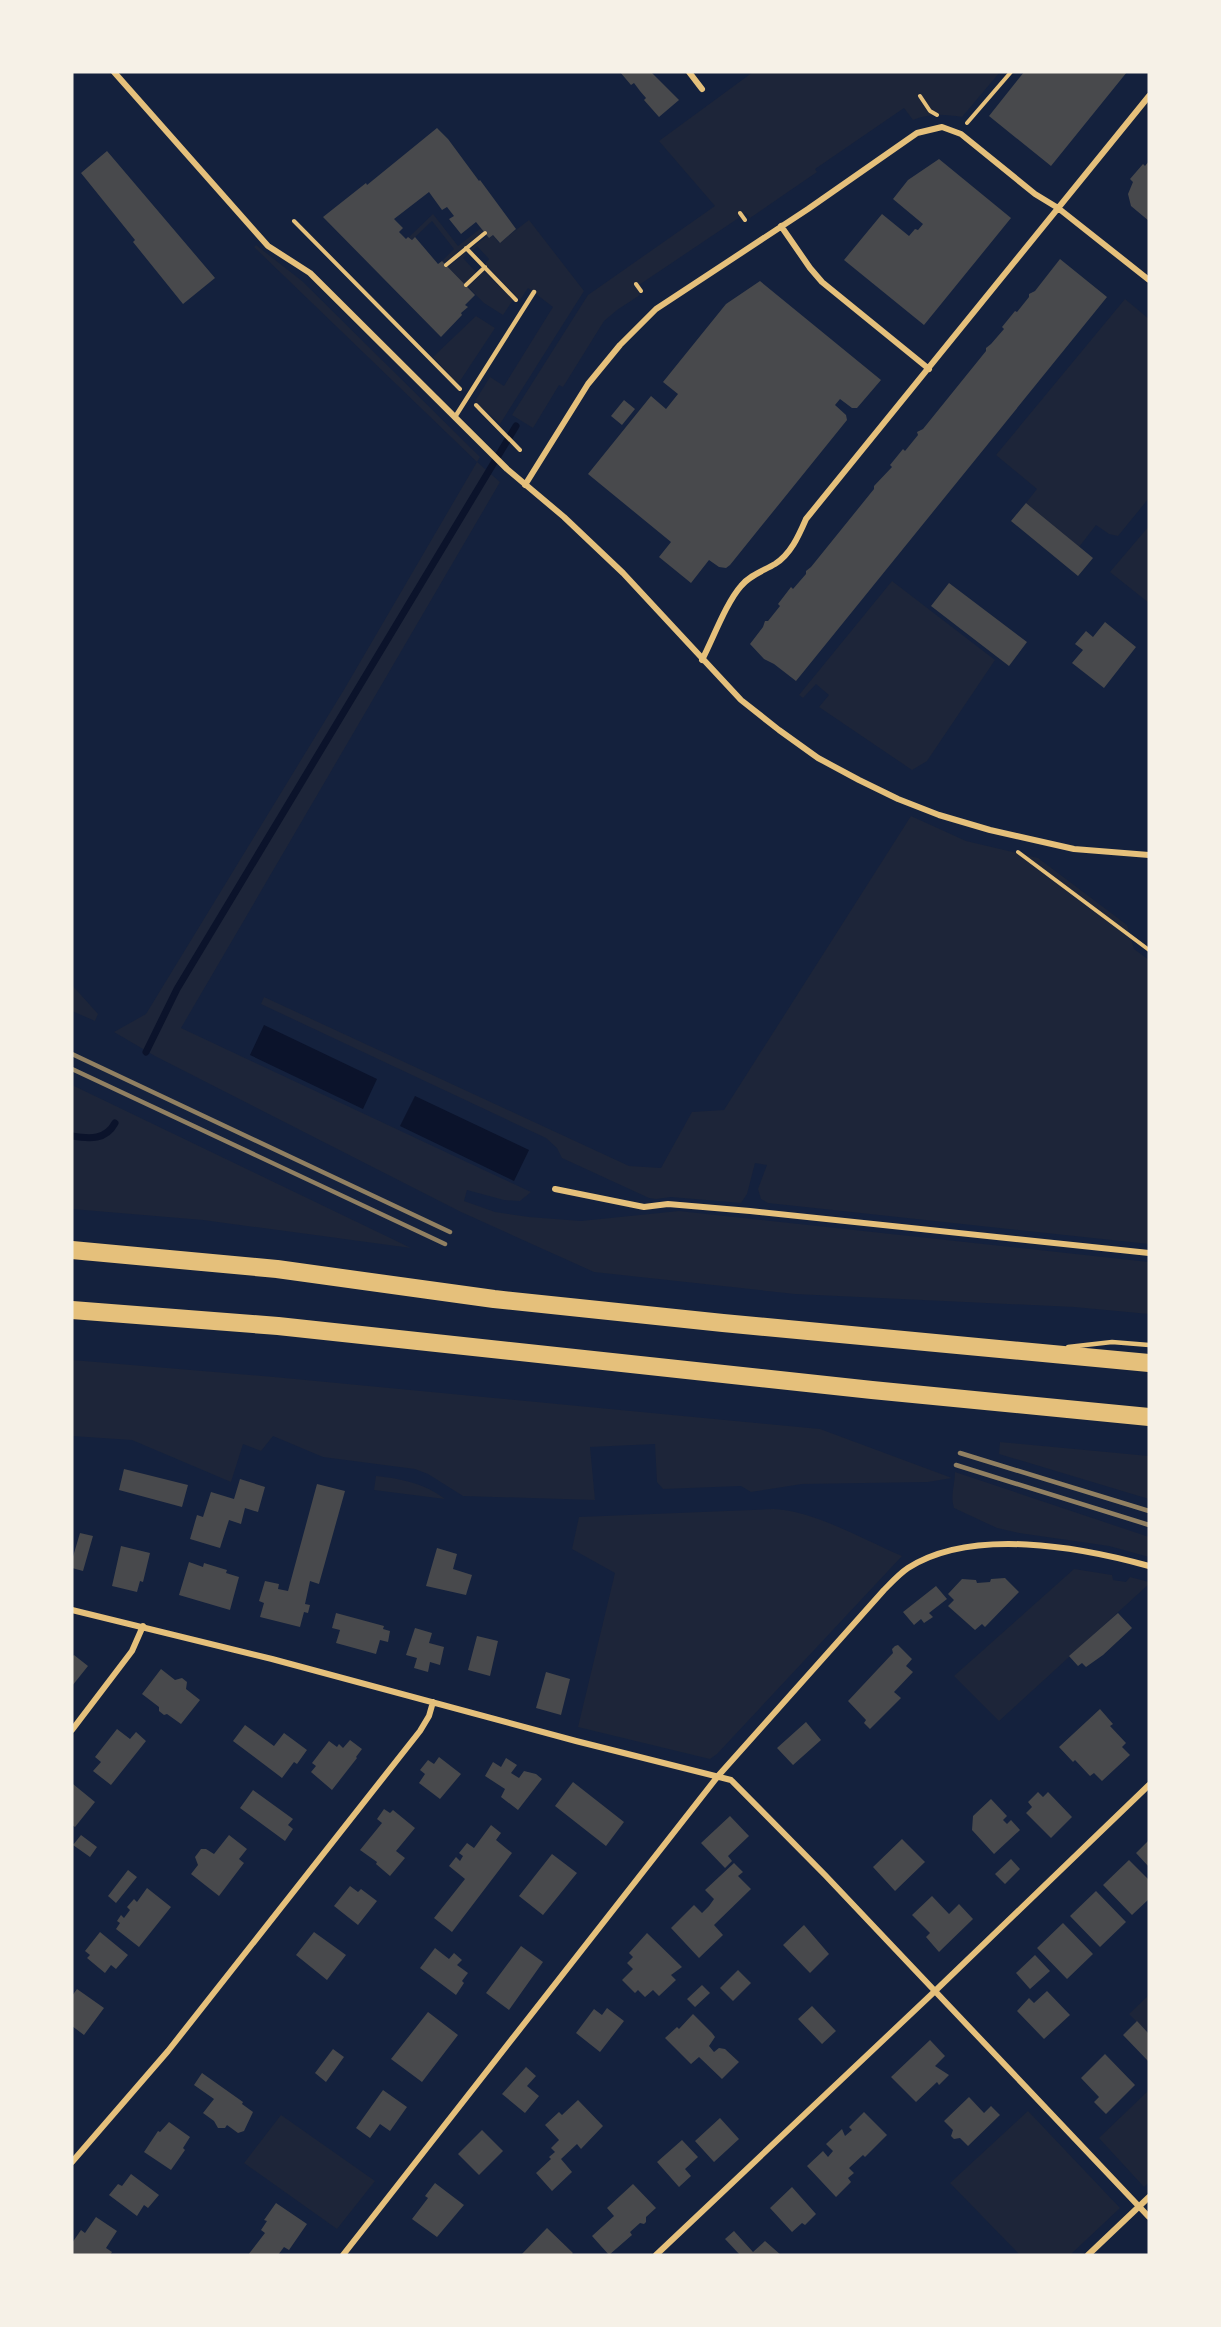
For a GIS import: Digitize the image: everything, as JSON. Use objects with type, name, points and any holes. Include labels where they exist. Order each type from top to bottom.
[{"type":"highway","points":[[72,1250],[277,1269],[494,1299],[1149,1363]]},
{"type":"highway","points":[[72,1310],[278,1326],[849,1388],[1149,1417]]},
{"type":"street","points":[[114,72],[263,241],[310,273],[507,469],[564,517],[623,573],[741,700],[787,736],[818,758],[898,799],[939,815],[1011,835],[1074,849],[1149,855]]},
{"type":"street","points":[[688,72],[702,88]]},
{"type":"street","points":[[702,660],[740,586],[754,574],[774,565],[787,555],[797,540],[806,519],[1149,96]]},
{"type":"street","points":[[525,485],[588,384],[656,309],[917,133],[942,127],[961,134],[1035,194],[1058,208],[1149,280]]},
{"type":"street","points":[[781,226],[822,282],[929,369]]},
{"type":"street","points":[[555,1189],[644,1207],[668,1204],[750,1210],[1149,1253]]},
{"type":"street","points":[[343,2255],[718,1776],[868,1607],[907,1569],[934,1556],[964,1548],[999,1545],[1058,1547],[1149,1566]]},
{"type":"street","points":[[72,1610],[142,1626],[731,1780],[1149,2217]]},
{"type":"street","points":[[72,1730],[132,1651],[142,1626]]},
{"type":"street","points":[[72,2162],[168,2051],[285,1904],[420,1731],[429,1716],[433,1702]]},
{"type":"street","points":[[656,2255],[1149,1785]]},
{"type":"street","points":[[1088,2255],[1149,2197]]},
{"type":"lane","points":[[455,417],[534,292]]},
{"type":"lane","points":[[1037,1352],[1112,1342],[1149,1345]]},
{"type":"path","points":[[960,120],[968,123],[1011,72]]},
{"type":"path","points":[[920,96],[930,111],[941,117]]},
{"type":"path","points":[[740,213],[745,220]]},
{"type":"path","points":[[294,221],[520,450]]},
{"type":"path","points":[[446,265],[485,233]]},
{"type":"path","points":[[466,248],[516,300],[511,308]]},
{"type":"path","points":[[466,285],[485,267]]},
{"type":"path","points":[[636,284],[641,291]]},
{"type":"path","points":[[460,389],[466,380]]},
{"type":"path","points":[[1017,851],[1149,950]]},
{"type":"shaded area","points":[[753,72],[1000,72],[962,117],[937,115],[913,120],[904,108],[815,169],[817,172],[750,218],[746,213],[636,287],[640,295],[604,321],[563,387],[559,385],[533,428],[512,415],[588,295],[715,206],[659,141]]},
{"type":"shaded area","points":[[433,214],[458,246],[481,228],[484,231],[444,263],[442,261],[454,249],[432,221],[412,240],[409,237]]},
{"type":"shaded area","points":[[529,220],[584,291],[500,424],[475,401],[490,377],[504,386],[553,307],[528,288],[520,300],[485,264],[489,259],[477,246],[472,251],[470,249],[487,236],[489,238],[493,235],[499,243]]},
{"type":"shaded area","points":[[256,245],[302,281],[480,457],[477,462],[254,247]]},
{"type":"shaded area","points":[[466,252],[463,258],[476,272],[464,284],[448,267]]},
{"type":"shaded area","points":[[484,271],[513,300],[503,315],[484,303],[468,287]]},
{"type":"shaded area","points":[[1125,299],[1149,319],[1149,498],[1118,536],[1109,534],[1096,525],[1079,547],[1026,503],[1037,489],[996,455]]},
{"type":"shaded area","points":[[476,316],[495,328],[458,384],[433,357]]},
{"type":"shaded area","points":[[477,462],[500,482],[181,1028],[531,1192],[520,1201],[504,1200],[467,1190],[464,1201],[495,1212],[581,1221],[679,1211],[1149,1262],[1149,1314],[1074,1307],[795,1294],[594,1272],[461,1212],[155,1056],[114,1032],[146,1014],[345,688]]},
{"type":"shaded area","points":[[1149,526],[1149,603],[1110,572]]},
{"type":"shaded area","points":[[892,581],[995,660],[927,761],[912,770],[819,707],[829,695],[816,684],[803,698],[799,695]]},
{"type":"shaded area","points":[[911,816],[966,841],[1038,858],[1127,925],[1134,949],[1149,960],[1149,1244],[768,1203],[761,1199],[758,1189],[767,1165],[755,1163],[747,1194],[741,1203],[671,1197],[649,1198],[562,1158],[557,1148],[546,1138],[261,1004],[264,997],[629,1166],[661,1168],[692,1112],[724,1110]]},
{"type":"shaded area","points":[[72,985],[98,1014],[95,1021],[72,1011]]},
{"type":"shaded area","points":[[264,1025],[377,1079],[363,1109],[250,1055]]},
{"type":"shaded area","points":[[72,1085],[411,1248],[203,1220],[72,1209]]},
{"type":"shaded area","points":[[415,1096],[529,1150],[514,1181],[400,1126]]},
{"type":"shaded area","points":[[72,1360],[820,1429],[952,1478],[928,1482],[802,1484],[751,1492],[741,1486],[663,1489],[657,1482],[655,1444],[590,1447],[595,1500],[463,1496],[428,1474],[415,1469],[323,1457],[273,1436],[261,1451],[243,1444],[231,1482],[132,1440],[72,1436]]},
{"type":"shaded area","points":[[1000,1442],[1149,1456],[1149,1499],[999,1454]]},
{"type":"shaded area","points":[[955,1472],[1149,1537],[1149,1557],[1109,1546],[997,1528],[954,1508]]},
{"type":"shaded area","points":[[376,1476],[412,1483],[429,1489],[445,1499],[374,1490]]},
{"type":"shaded area","points":[[774,1509],[806,1515],[839,1527],[902,1556],[710,1759],[578,1727],[615,1573],[572,1549],[579,1517]]},
{"type":"shaded area","points":[[1074,1569],[1112,1575],[1113,1580],[1126,1582],[1130,1577],[1149,1582],[1149,1584],[999,1721],[954,1676]]},
{"type":"shaded area","points":[[1149,1995],[1149,2034],[1129,2014]]},
{"type":"shaded area","points":[[1149,2090],[1149,2182],[1144,2187],[1099,2138]]},
{"type":"shaded area","points":[[1028,2111],[1120,2208],[1070,2255],[1020,2255],[950,2183]]},
{"type":"shaded area","points":[[281,2115],[375,2181],[337,2229],[244,2163]]},
{"type":"building","points":[[620,72],[651,72],[679,100],[659,117],[644,100],[646,98],[634,83],[631,85]]},
{"type":"building","points":[[1024,72],[1127,72],[1051,166],[989,116]]},
{"type":"building","points":[[437,128],[448,139],[516,229],[500,243],[493,235],[489,238],[476,222],[461,234],[449,219],[454,216],[447,207],[442,210],[429,192],[394,219],[403,228],[399,232],[406,239],[408,237],[412,240],[415,237],[438,264],[442,261],[475,295],[465,305],[468,307],[461,313],[462,315],[441,337],[323,217],[366,183],[367,185]]},
{"type":"building","points":[[107,151],[215,278],[183,304],[81,173]]},
{"type":"building","points":[[939,159],[1011,218],[924,325],[844,260],[882,214],[909,236],[915,229],[918,230],[923,224],[893,199],[908,180]]},
{"type":"building","points":[[1149,161],[1149,221],[1131,206],[1128,194],[1133,182],[1130,179],[1143,164],[1145,166]]},
{"type":"building","points":[[1060,259],[1107,297],[796,681],[764,659],[750,644],[765,621],[768,621],[780,606],[778,604],[791,587],[793,589],[806,574],[806,571],[874,489],[874,486],[892,467],[890,465],[903,449],[905,451],[918,435],[917,432],[923,429],[986,351],[986,348],[1004,329],[1002,327]]},
{"type":"building","points":[[760,281],[881,380],[857,408],[852,408],[840,399],[835,405],[846,415],[847,420],[730,565],[726,568],[719,567],[709,560],[691,583],[659,557],[671,542],[588,474],[651,396],[666,409],[678,394],[663,382],[726,304]]},
{"type":"building","points":[[624,400],[635,409],[622,425],[611,416]]},
{"type":"building","points":[[1026,503],[1093,558],[1078,576],[1011,521]]},
{"type":"building","points":[[949,583],[1027,642],[1009,666],[931,606]]},
{"type":"building","points":[[1105,622],[1136,647],[1104,688],[1072,663],[1083,650],[1075,644],[1086,631],[1093,637]]},
{"type":"building","points":[[124,1469],[188,1485],[182,1507],[119,1490]]},
{"type":"building","points":[[240,1479],[265,1487],[258,1512],[245,1508],[241,1524],[229,1520],[220,1548],[190,1539],[197,1515],[203,1517],[211,1492],[234,1499]]},
{"type":"building","points":[[317,1484],[345,1491],[319,1584],[310,1581],[305,1604],[310,1605],[308,1613],[304,1612],[300,1627],[260,1617],[264,1603],[259,1601],[265,1581],[279,1584],[278,1589],[288,1591]]},
{"type":"building","points":[[80,1533],[93,1536],[83,1571],[72,1568]]},
{"type":"building","points":[[121,1546],[150,1553],[143,1582],[140,1581],[137,1592],[112,1586]]},
{"type":"building","points":[[437,1548],[457,1554],[453,1569],[472,1575],[466,1595],[426,1586]]},
{"type":"building","points":[[189,1562],[203,1567],[204,1563],[227,1570],[226,1573],[239,1577],[230,1610],[179,1595]]},
{"type":"building","points":[[1005,1578],[1019,1592],[985,1627],[982,1624],[975,1630],[948,1606],[954,1600],[948,1594],[962,1579],[976,1580],[977,1583]]},
{"type":"building","points":[[936,1586],[947,1599],[929,1613],[933,1617],[924,1623],[921,1619],[914,1625],[903,1612]]},
{"type":"building","points":[[336,1613],[384,1626],[383,1629],[390,1631],[388,1642],[380,1640],[376,1654],[336,1643],[340,1630],[332,1628]]},
{"type":"building","points":[[1118,1613],[1132,1628],[1103,1655],[1086,1667],[1082,1663],[1078,1666],[1069,1656]]},
{"type":"building","points":[[415,1628],[432,1633],[429,1643],[444,1647],[440,1665],[430,1662],[428,1672],[414,1668],[417,1658],[406,1655]]},
{"type":"building","points":[[477,1636],[498,1641],[490,1676],[468,1670]]},
{"type":"building","points":[[898,1645],[912,1659],[906,1666],[913,1672],[894,1692],[901,1698],[870,1729],[864,1723],[866,1720],[848,1701],[893,1653],[892,1649]]},
{"type":"building","points":[[74,1655],[88,1666],[72,1686],[72,1657]]},
{"type":"building","points":[[161,1669],[175,1680],[182,1678],[187,1682],[186,1689],[200,1700],[181,1724],[167,1714],[164,1715],[159,1711],[159,1707],[142,1694]]},
{"type":"building","points":[[546,1672],[570,1679],[561,1715],[536,1708]]},
{"type":"building","points":[[1100,1709],[1113,1724],[1110,1726],[1126,1743],[1122,1747],[1130,1755],[1102,1781],[1094,1773],[1090,1776],[1059,1747]]},
{"type":"building","points":[[806,1722],[821,1740],[793,1765],[777,1748]]},
{"type":"building","points":[[245,1725],[274,1746],[284,1733],[307,1750],[297,1764],[294,1762],[282,1778],[233,1741]]},
{"type":"building","points":[[117,1729],[130,1739],[136,1732],[146,1741],[111,1785],[93,1771],[101,1762],[95,1757]]},
{"type":"building","points":[[350,1740],[362,1749],[332,1790],[311,1772],[316,1766],[312,1763],[329,1741],[343,1748]]},
{"type":"building","points":[[439,1757],[461,1774],[440,1799],[419,1783],[425,1774],[420,1770],[428,1760],[434,1764]]},
{"type":"building","points":[[506,1758],[517,1765],[511,1773],[519,1778],[524,1771],[536,1774],[542,1779],[518,1810],[501,1797],[505,1789],[485,1776],[493,1762],[501,1767]]},
{"type":"building","points":[[573,1782],[624,1822],[606,1846],[555,1806]]},
{"type":"building","points":[[73,1784],[95,1802],[75,1827],[72,1825]]},
{"type":"building","points":[[253,1790],[293,1819],[288,1825],[293,1829],[285,1841],[240,1808]]},
{"type":"building","points":[[1038,1792],[1043,1797],[1048,1792],[1072,1817],[1051,1838],[1026,1813],[1032,1807],[1028,1802]]},
{"type":"building","points":[[991,1799],[1007,1816],[1003,1820],[1007,1824],[1011,1820],[1020,1830],[994,1854],[972,1830],[973,1816]]},
{"type":"building","points":[[384,1809],[390,1813],[393,1810],[415,1828],[396,1851],[405,1858],[390,1876],[376,1864],[377,1862],[360,1850],[382,1823],[377,1819]]},
{"type":"building","points":[[730,1816],[749,1836],[728,1856],[732,1861],[725,1868],[701,1843]]},
{"type":"building","points":[[491,1825],[501,1833],[496,1840],[512,1853],[452,1932],[434,1918],[465,1879],[449,1866],[456,1857],[460,1861],[463,1856],[459,1853],[467,1843],[474,1848]]},
{"type":"building","points":[[81,1835],[97,1847],[90,1857],[73,1845]]},
{"type":"building","points":[[229,1835],[247,1849],[239,1859],[244,1863],[219,1896],[191,1874],[198,1865],[195,1857],[201,1849],[214,1854]]},
{"type":"building","points":[[902,1839],[925,1862],[895,1891],[873,1867]]},
{"type":"building","points":[[1149,1840],[1149,1867],[1136,1853]]},
{"type":"building","points":[[552,1854],[577,1873],[543,1915],[519,1896]]},
{"type":"building","points":[[1011,1859],[1020,1869],[1005,1884],[995,1874]]},
{"type":"building","points":[[1129,1860],[1149,1880],[1149,1899],[1132,1915],[1103,1885]]},
{"type":"building","points":[[734,1863],[743,1872],[738,1876],[751,1889],[714,1925],[723,1935],[699,1958],[671,1928],[694,1905],[702,1913],[709,1906],[714,1899],[705,1890]]},
{"type":"building","points":[[128,1870],[137,1877],[116,1903],[108,1896]]},
{"type":"building","points":[[350,1886],[358,1892],[361,1889],[377,1901],[358,1925],[334,1906]]},
{"type":"building","points":[[147,1888],[171,1907],[139,1947],[116,1929],[120,1923],[117,1921],[121,1915],[124,1918],[130,1910],[127,1907],[134,1899],[137,1902]]},
{"type":"building","points":[[1096,1891],[1126,1922],[1100,1947],[1070,1916]]},
{"type":"building","points":[[932,1896],[949,1914],[959,1904],[973,1919],[939,1952],[926,1937],[930,1933],[912,1915]]},
{"type":"building","points":[[1063,1923],[1093,1954],[1067,1979],[1037,1948]]},
{"type":"building","points":[[804,1925],[829,1954],[810,1973],[783,1945]]},
{"type":"building","points":[[100,1932],[128,1955],[116,1969],[111,1965],[105,1973],[87,1958],[90,1955],[85,1951]]},
{"type":"building","points":[[314,1932],[346,1955],[327,1980],[296,1955]]},
{"type":"building","points":[[647,1933],[682,1967],[671,1975],[676,1980],[659,1996],[653,1990],[645,1997],[638,1990],[635,1993],[622,1980],[633,1969],[627,1963],[633,1957],[629,1953]]},
{"type":"building","points":[[521,1946],[543,1962],[509,2010],[486,1993]]},
{"type":"building","points":[[435,1948],[449,1959],[454,1953],[462,1960],[457,1965],[468,1973],[456,1995],[420,1968]]},
{"type":"building","points":[[1035,1955],[1050,1971],[1030,1989],[1016,1973]]},
{"type":"building","points":[[738,1970],[751,1983],[733,2001],[720,1988]]},
{"type":"building","points":[[702,1985],[710,1993],[695,2007],[687,1999]]},
{"type":"building","points":[[77,1989],[104,2008],[84,2035],[72,2026],[72,1996]]},
{"type":"building","points":[[1047,1991],[1070,2015],[1044,2039],[1017,2011],[1029,1998],[1034,2003]]},
{"type":"building","points":[[812,2006],[836,2031],[822,2044],[798,2019]]},
{"type":"building","points":[[607,2008],[624,2021],[600,2052],[576,2033],[594,2009],[602,2015]]},
{"type":"building","points":[[428,2012],[458,2035],[422,2082],[391,2059]]},
{"type":"building","points":[[693,2014],[715,2037],[709,2046],[714,2052],[719,2048],[725,2049],[739,2062],[722,2079],[699,2057],[691,2064],[665,2038],[677,2027],[679,2029]]},
{"type":"building","points":[[1137,2021],[1149,2034],[1149,2062],[1123,2035]]},
{"type":"building","points":[[930,2040],[945,2056],[935,2066],[949,2075],[939,2085],[937,2082],[916,2102],[891,2077]]},
{"type":"building","points":[[333,2049],[344,2057],[326,2082],[315,2073]]},
{"type":"building","points":[[1105,2054],[1135,2085],[1106,2114],[1094,2102],[1099,2097],[1081,2078]]},
{"type":"building","points":[[526,2067],[536,2076],[527,2086],[539,2096],[525,2113],[502,2094]]},
{"type":"building","points":[[202,2073],[243,2102],[242,2104],[253,2112],[244,2131],[238,2133],[227,2125],[225,2128],[218,2128],[214,2121],[203,2113],[214,2099],[194,2085]]},
{"type":"building","points":[[383,2090],[407,2107],[390,2131],[380,2124],[370,2138],[356,2128]]},
{"type":"building","points":[[969,2097],[984,2113],[991,2106],[1000,2115],[968,2146],[960,2138],[954,2139],[951,2136],[953,2130],[944,2121]]},
{"type":"building","points":[[578,2100],[603,2126],[581,2149],[577,2144],[561,2159],[572,2172],[552,2191],[536,2173],[551,2159],[549,2157],[555,2152],[551,2148],[559,2140],[545,2125],[559,2112],[562,2115]]},
{"type":"building","points":[[864,2112],[887,2135],[865,2157],[863,2155],[849,2168],[854,2173],[848,2178],[851,2182],[836,2197],[807,2166],[823,2151],[828,2157],[833,2151],[826,2144],[842,2129],[845,2136],[852,2130],[849,2127]]},
{"type":"building","points":[[720,2118],[739,2139],[714,2162],[695,2141]]},
{"type":"building","points":[[169,2122],[190,2137],[183,2148],[185,2150],[171,2170],[144,2152],[158,2131],[160,2132]]},
{"type":"building","points":[[482,2130],[503,2151],[479,2175],[458,2154]]},
{"type":"building","points":[[682,2140],[698,2157],[685,2169],[691,2176],[679,2187],[657,2162]]},
{"type":"building","points":[[131,2174],[159,2195],[148,2208],[144,2205],[137,2216],[109,2195],[118,2184],[122,2186]]},
{"type":"building","points":[[435,2183],[464,2205],[437,2237],[412,2219],[428,2198],[425,2196]]},
{"type":"building","points":[[633,2184],[656,2208],[646,2217],[644,2224],[640,2223],[630,2232],[632,2235],[609,2255],[592,2236],[614,2216],[607,2208]]},
{"type":"building","points":[[792,2187],[816,2214],[805,2225],[802,2223],[792,2232],[770,2208]]},
{"type":"building","points":[[276,2203],[307,2224],[289,2250],[284,2247],[278,2255],[248,2255],[265,2233],[261,2230],[267,2221],[264,2220]]},
{"type":"building","points":[[96,2217],[117,2231],[106,2248],[112,2252],[110,2255],[72,2255],[72,2243],[81,2230],[85,2233]]},
{"type":"building","points":[[547,2228],[573,2253],[571,2255],[521,2255]]},
{"type":"building","points":[[734,2231],[753,2252],[765,2241],[781,2255],[740,2255],[725,2239]]},
{"type":"waterway","points":[[146,1052],[177,989],[516,426]]},
{"type":"waterway","points":[[72,1136],[97,1137],[107,1133],[115,1123]]},
{"type":"railway","points":[[72,1054],[450,1232]]},
{"type":"railway","points":[[72,1069],[445,1244]]},
{"type":"railway","points":[[960,1453],[1149,1511]]},
{"type":"railway","points":[[956,1465],[1149,1525]]}]
